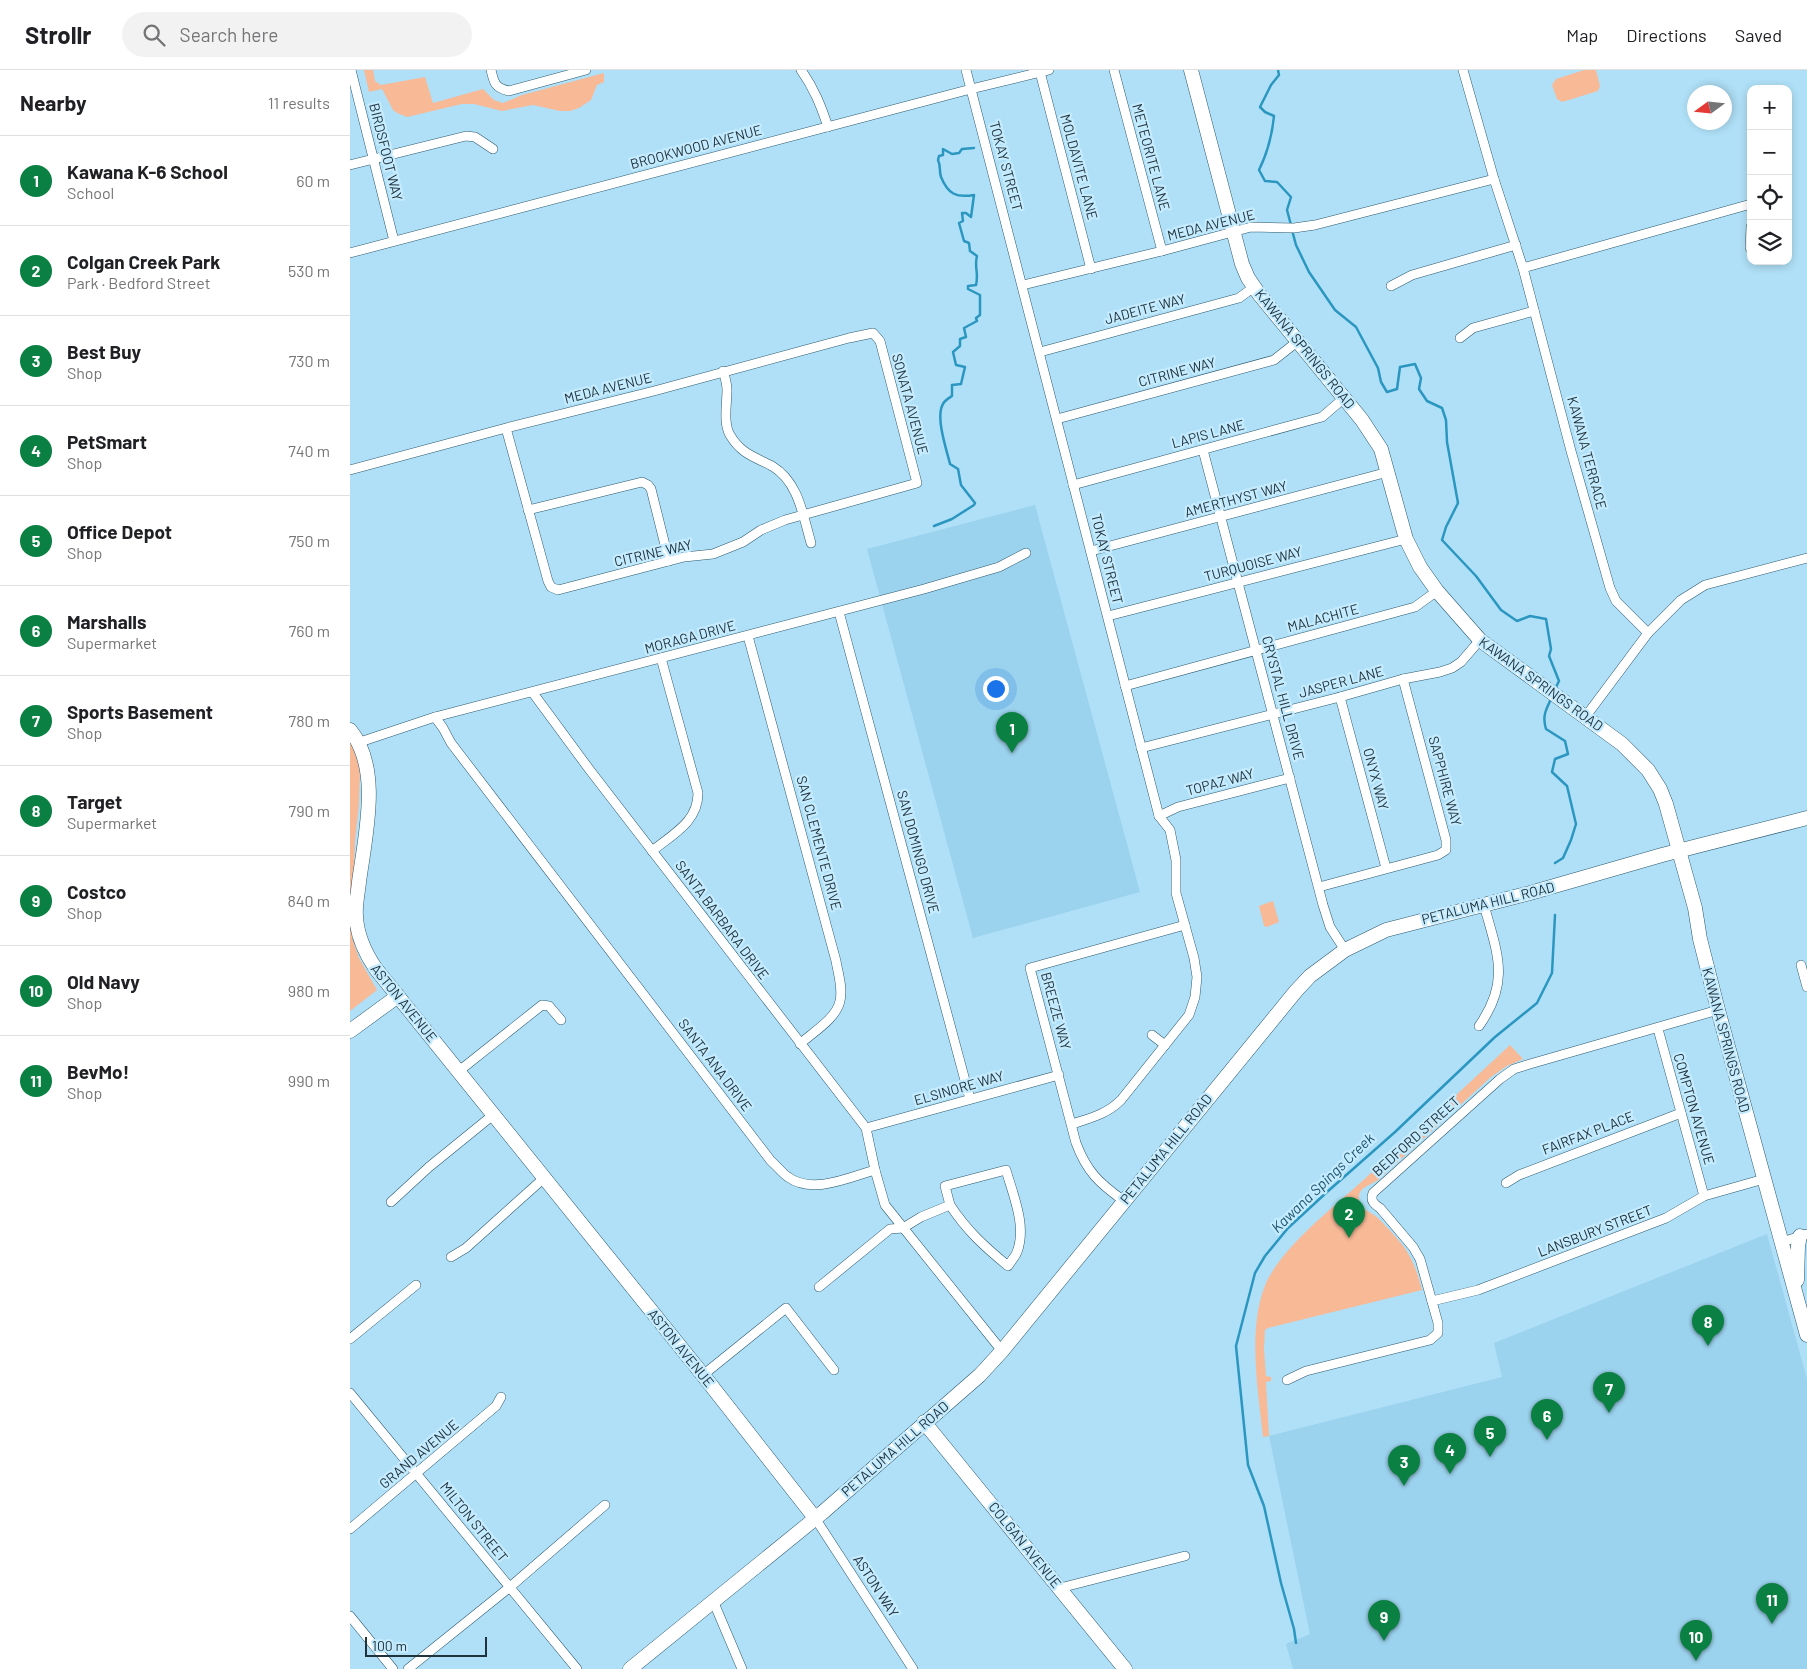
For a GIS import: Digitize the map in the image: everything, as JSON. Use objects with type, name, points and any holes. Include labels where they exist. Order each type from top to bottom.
[{"type":"street","name":"BIRDSFOOT WAY","points":[[351,70],[394,241]]},
{"type":"street","points":[[491,70],[494,82],[500,89],[509,91],[586,70]]},
{"type":"street","points":[[801,70],[810,82],[820,102],[828,127]]},
{"type":"street","name":"TOKAY STREET","points":[[966,70],[1058,418],[1159,816],[1170,830],[1176,860],[1176,893],[1194,958],[1197,977],[1195,997],[1189,1015],[1112,1109],[1100,1116],[1072,1124]]},
{"type":"street","name":"METEORITE LANE","points":[[1114,70],[1162,251]]},
{"type":"street","name":"KAWANA SPRINGS ROAD","points":[[1191,70],[1242,264],[1254,287],[1362,420],[1381,448],[1406,539],[1420,567],[1437,592],[1480,640],[1622,744],[1648,770],[1660,789],[1666,804],[1695,908],[1700,938],[1718,1010],[1796,1296],[1805,1320],[1807,1336]]},
{"type":"street","name":"KAWANA TERRACE","points":[[1463,70],[1494,179],[1523,268],[1610,588],[1616,600],[1648,633]]},
{"type":"street","name":"BROOKWOOD AVENUE","points":[[350,252],[1045,71]]},
{"type":"street","name":"MOLDAVITE LANE","points":[[1045,71],[1091,269]]},
{"type":"street","points":[[350,165],[466,136],[474,137],[493,149]]},
{"type":"street","name":"MEDA AVENUE","points":[[1022,285],[1251,227],[1306,227],[1494,179]]},
{"type":"street","points":[[1523,268],[1747,205]]},
{"type":"street","points":[[1391,286],[1412,275],[1516,245]]},
{"type":"street","name":"JADEITE WAY","points":[[1040,352],[1239,298],[1254,287]]},
{"type":"street","points":[[1460,338],[1473,328],[1534,311]]},
{"type":"street","name":"MEDA AVENUE","points":[[350,470],[873,333]]},
{"type":"street","name":"SONATA AVENUE","points":[[873,333],[880,341],[917,483]]},
{"type":"street","name":"CITRINE WAY","points":[[1058,418],[1274,360],[1298,341]]},
{"type":"street","points":[[723,371],[727,387],[729,434],[748,455],[774,467],[792,484],[800,503],[811,543]]},
{"type":"street","name":"LAPIS LANE","points":[[1074,485],[1322,417],[1344,398]]},
{"type":"street","name":"CITRINE WAY","points":[[506,428],[548,581],[552,587],[558,590],[684,557],[712,554],[743,542],[774,524],[917,483]]},
{"type":"street","name":"CRYSTAL HILL DRIVE","points":[[1203,450],[1330,927],[1345,950]]},
{"type":"street","name":"AMERTHYST WAY","points":[[1091,551],[1388,472]]},
{"type":"street","points":[[528,510],[642,482],[651,489],[669,562]]},
{"type":"street","name":"TURQUOISE WAY","points":[[1108,616],[1406,539]]},
{"type":"street","name":"MORAGA DRIVE","points":[[360,742],[435,718],[985,572],[1012,561],[1026,552]]},
{"type":"street","points":[[1586,716],[1648,633],[1680,600],[1705,585],[1807,558]]},
{"type":"street","name":"MALACHITE","points":[[1125,686],[1415,607],[1437,592]]},
{"type":"street","name":"SAN DOMINGO DRIVE","points":[[839,612],[970,1099]]},
{"type":"street","name":"SAN CLEMENTE DRIVE","points":[[748,636],[840,981],[840,1000],[833,1016],[800,1044]]},
{"type":"street","name":"JASPER LANE","points":[[1141,748],[1403,679],[1440,672],[1452,668],[1461,662],[1480,640]]},
{"type":"street","points":[[652,851],[685,824],[694,814],[698,804],[698,792],[661,658]]},
{"type":"street","name":"SAPPHIRE WAY","points":[[1319,887],[1438,855],[1446,850],[1447,846],[1403,679]]},
{"type":"street","name":"SANTA BARBARA DRIVE","points":[[533,693],[588,769],[866,1128],[875,1170]]},
{"type":"street","name":"ONYX WAY","points":[[1340,697],[1386,868]]},
{"type":"street","name":"SANTA ANA DRIVE","points":[[435,718],[451,742],[771,1161],[789,1178],[806,1184],[826,1184],[875,1170]]},
{"type":"street","name":"ASTON AVENUE","points":[[350,730],[360,742],[369,784],[367,820],[356,916],[366,954],[376,969],[703,1375],[815,1518]]},
{"type":"street","name":"TOPAZ WAY","points":[[1159,816],[1178,807],[1290,778]]},
{"type":"street","name":"PETALUMA HILL ROAD","points":[[630,1669],[815,1518],[924,1422],[964,1390],[1002,1350],[1296,990],[1310,976],[1345,950],[1368,938],[1403,924],[1484,905],[1807,818]]},
{"type":"street","points":[[1479,1026],[1490,1010],[1499,979],[1498,963],[1484,905]]},
{"type":"street","name":"BREEZE WAY","points":[[1124,1201],[1093,1175],[1079,1151],[1030,968],[1184,925]]},
{"type":"street","points":[[1801,965],[1807,987]]},
{"type":"street","points":[[350,1031],[398,996]]},
{"type":"street","points":[[459,1071],[542,1005],[548,1006],[561,1020]]},
{"type":"street","name":"BEDFORD STREET","points":[[1287,1380],[1306,1371],[1430,1340],[1438,1333],[1438,1323],[1420,1259],[1405,1236],[1373,1203],[1371,1198],[1373,1193],[1500,1079],[1514,1069],[1658,1029],[1718,1010]]},
{"type":"street","name":"COMPTON AVENUE","points":[[1658,1029],[1704,1196]]},
{"type":"street","points":[[1152,1035],[1165,1046]]},
{"type":"street","name":"ELSINORE WAY","points":[[866,1128],[1059,1075]]},
{"type":"street","name":"FAIRFAX PLACE","points":[[1506,1183],[1519,1174],[1681,1113]]},
{"type":"street","points":[[391,1202],[429,1167],[493,1115]]},
{"type":"street","points":[[875,1170],[885,1206],[1002,1350]]},
{"type":"street","points":[[1006,1170],[1018,1214],[1020,1234],[1017,1252],[1008,1266],[978,1242],[950,1205],[945,1186],[1006,1170]]},
{"type":"street","points":[[452,1257],[466,1248],[544,1178]]},
{"type":"street","name":"LANSBURY STREET","points":[[1432,1301],[1478,1290],[1657,1222],[1704,1196],[1764,1179]]},
{"type":"street","points":[[819,1287],[890,1229],[902,1228],[921,1217],[950,1205]]},
{"type":"street","points":[[1782,1242],[1804,1235]]},
{"type":"street","points":[[1796,1296],[1798,1246],[1804,1235]]},
{"type":"street","points":[[350,1339],[416,1285]]},
{"type":"street","points":[[703,1375],[786,1308],[834,1370]]},
{"type":"street","name":"MILTON STREET","points":[[350,1392],[577,1669]]},
{"type":"street","name":"GRAND AVENUE","points":[[350,1529],[496,1406],[501,1397]]},
{"type":"street","name":"COLGAN AVENUE","points":[[924,1422],[1124,1668]]},
{"type":"street","points":[[408,1669],[510,1587],[605,1505]]},
{"type":"street","name":"ASTON WAY","points":[[815,1518],[913,1669]]},
{"type":"street","points":[[1060,1588],[1185,1556]]},
{"type":"street","points":[[714,1602],[742,1669]]},
{"type":"street","points":[[350,1616],[393,1669]]},
{"type":"shaded area","points":[[364,70],[373,70],[375,81],[381,85],[425,77],[433,103],[483,89],[494,100],[503,103],[522,95],[604,73],[604,82],[597,85],[591,100],[579,108],[570,111],[560,111],[533,105],[502,111],[474,104],[462,104],[407,117],[393,110],[382,89],[369,92]]},
{"type":"shaded area","points":[[1584,70],[1596,70],[1600,86],[1598,91],[1562,102],[1557,99],[1552,85],[1556,79]]},
{"type":"shaded area","points":[[1035,505],[1140,892],[973,938],[867,549]]},
{"type":"shaded area","points":[[350,738],[360,768],[359,805],[355,841],[352,938],[359,958],[377,990],[350,1011]]},
{"type":"shaded area","points":[[1273,901],[1279,922],[1267,927],[1264,926],[1259,906]]},
{"type":"shaded area","points":[[1510,1045],[1523,1059],[1507,1066],[1491,1077],[1378,1180],[1361,1191],[1359,1197],[1361,1205],[1379,1219],[1406,1251],[1415,1267],[1422,1290],[1265,1330],[1266,1376],[1271,1377],[1271,1381],[1266,1382],[1269,1436],[1263,1437],[1255,1339],[1260,1301],[1273,1270],[1283,1256],[1308,1230]]},
{"type":"shaded area","points":[[1767,1234],[1807,1379],[1807,1669],[1293,1669],[1286,1644],[1310,1634],[1269,1436],[1502,1377],[1494,1343]]},
{"type":"waterway","name":"Kawana Spings Creek","points":[[1278,70],[1279,75],[1271,85],[1260,107],[1265,112],[1274,116],[1269,144],[1259,170],[1265,181],[1277,182],[1291,197],[1287,210],[1291,225]]},
{"type":"waterway","points":[[934,526],[952,519],[975,503],[961,485],[958,469],[950,464],[942,434],[940,417],[944,403],[952,396],[952,385],[961,384],[965,367],[956,365],[953,352],[960,346],[960,339],[966,337],[964,328],[977,321],[976,318],[980,315],[980,295],[968,289],[968,286],[976,285],[977,256],[970,251],[969,243],[964,241],[959,223],[963,221],[962,213],[966,213],[971,217],[974,195],[962,196],[953,194],[941,177],[938,160],[939,156],[943,155],[943,149],[952,154],[959,153],[962,149],[974,148]]},
{"type":"waterway","name":"Kawana Spings Creek","points":[[1292,230],[1296,245],[1309,272],[1335,310],[1356,327],[1378,368],[1381,382],[1387,392],[1397,389],[1400,367],[1415,364],[1421,378],[1419,389],[1427,401],[1442,408],[1446,420],[1447,442],[1458,503],[1442,540],[1476,576],[1501,610],[1517,621],[1530,616],[1546,619],[1551,649],[1549,656],[1559,681],[1555,689]]},
{"type":"waterway","name":"Kawana Spings Creek","points":[[1551,699],[1546,710],[1546,729],[1565,741],[1568,754],[1555,759],[1552,772],[1567,786],[1576,824],[1563,858],[1555,863]]},
{"type":"waterway","name":"Kawana Spings Creek","points":[[1296,1643],[1264,1506],[1248,1465],[1236,1346],[1255,1273],[1265,1256],[1288,1228],[1395,1132],[1495,1037],[1537,1003],[1552,973],[1555,915]]},
{"type":"place","name":"Kawana K-6 School","points":[[1012,753]]},
{"type":"place","name":"Colgan Creek Park","points":[[1349,1238]]},
{"type":"place","name":"Target","points":[[1708,1346]]},
{"type":"place","name":"Sports Basement","points":[[1609,1413]]},
{"type":"place","name":"Marshalls","points":[[1547,1440]]},
{"type":"place","name":"Office Depot","points":[[1490,1457]]},
{"type":"place","name":"PetSmart","points":[[1450,1474]]},
{"type":"place","name":"Best Buy","points":[[1404,1486]]},
{"type":"place","name":"BevMo!","points":[[1772,1624]]},
{"type":"place","name":"Costco","points":[[1384,1641]]},
{"type":"place","name":"Old Navy","points":[[1696,1661]]}]
